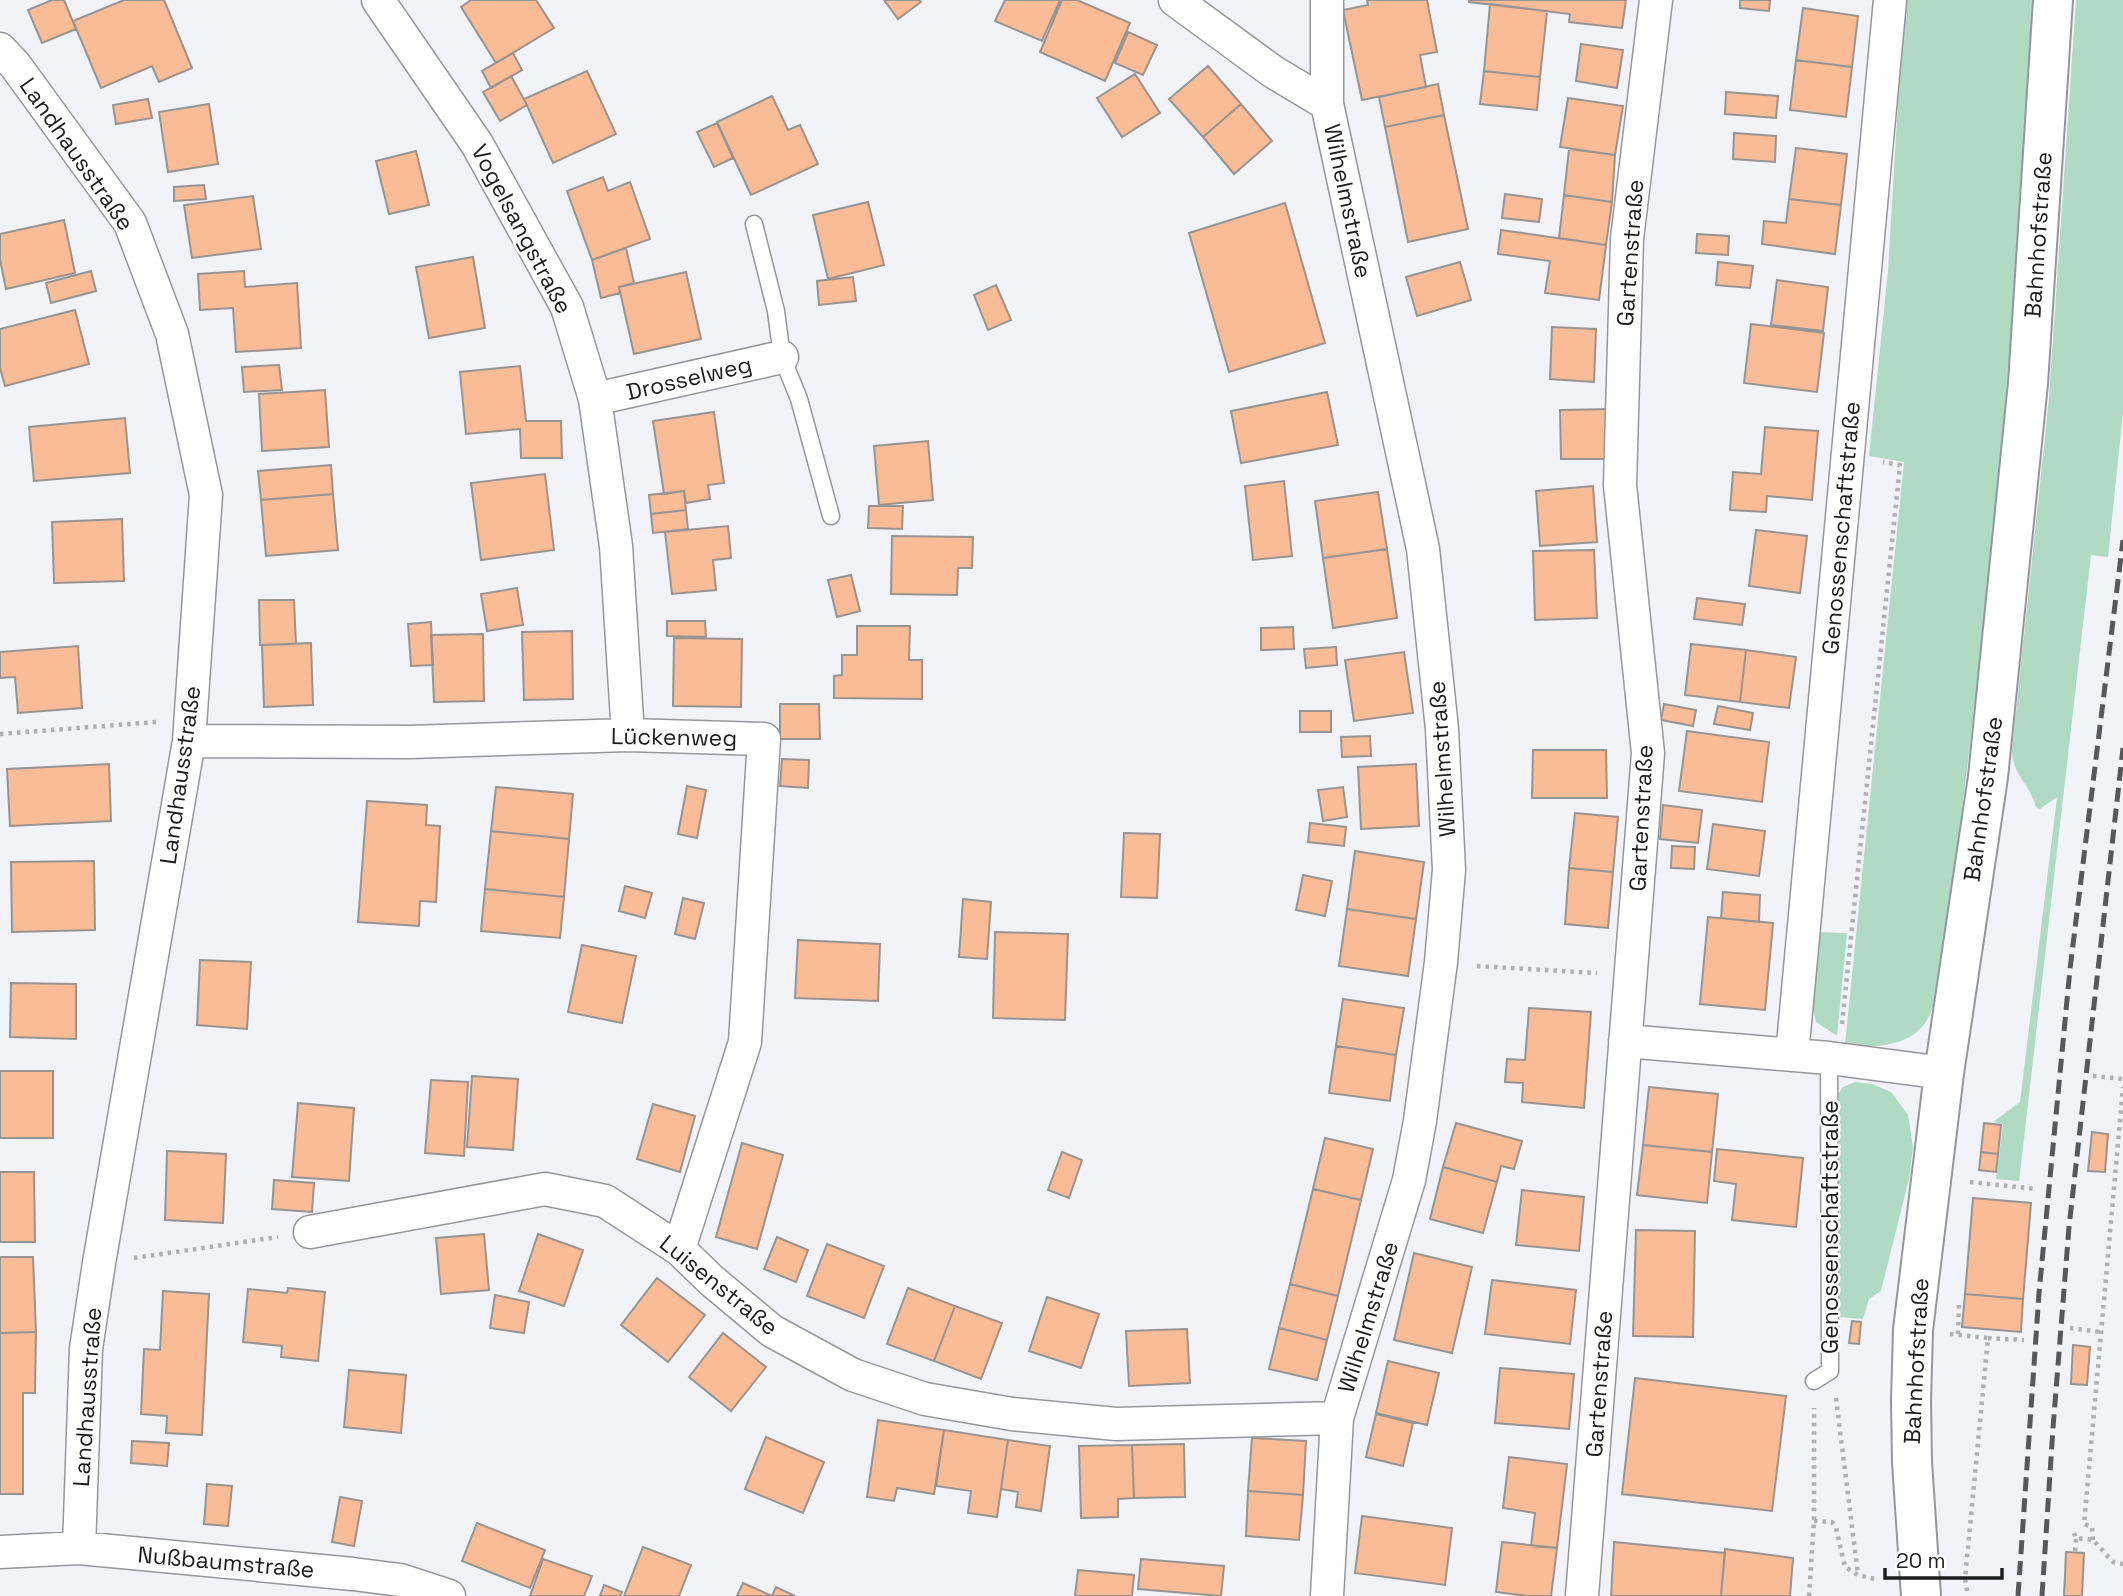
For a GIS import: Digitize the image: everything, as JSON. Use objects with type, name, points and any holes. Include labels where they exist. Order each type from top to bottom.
[{"type":"main road","name":"Bahnhofstraße","points":[[1921,1596],[1912,1462],[1913,1330],[1944,1073],[1994,723],[2028,383],[2053,0]]},
{"type":"street","name":"Vogelsangstraße","points":[[378,0],[477,144],[567,307],[595,400],[616,547],[628,735]]},
{"type":"street","name":"Wilhelmstraße","points":[[1175,0],[1272,71],[1327,104],[1423,549],[1442,729],[1449,870],[1441,962],[1420,1121],[1409,1181],[1337,1418],[1327,1596]]},
{"type":"street","points":[[1327,0],[1327,104]]},
{"type":"street","name":"Gartenstraße","points":[[1582,1596],[1648,753],[1620,485],[1627,239],[1656,0]]},
{"type":"street","name":"Genossenschaftstraße","points":[[1792,1055],[1890,0]]},
{"type":"street","name":"Landhausstraße","points":[[0,50],[15,65],[130,223],[172,334],[206,495],[190,730],[86,1349],[79,1548]]},
{"type":"street","name":"Drosselweg","points":[[595,400],[782,357]]},
{"type":"street","name":"Lückenweg","points":[[190,730],[410,742],[628,735],[764,739],[745,1042],[679,1249]]},
{"type":"street","points":[[1625,1041],[1834,1059],[1944,1073]]},
{"type":"street","name":"Luisenstraße","points":[[310,1233],[545,1189],[605,1201],[679,1249],[772,1331],[853,1375],[925,1399],[1012,1414],[1116,1424],[1337,1418]]},
{"type":"street","name":"Nußbaumstraße","points":[[0,1552],[79,1548],[353,1574],[400,1580],[449,1596]]},
{"type":"lane","name":"Drosselweg","points":[[754,224],[776,311],[782,357],[799,399],[831,516]]},
{"type":"lane","name":"Genossenschaftstraße","points":[[1814,1381],[1830,1371],[1834,1059]]},
{"type":"path","points":[[1834,1059],[1900,465],[1847,457]]},
{"type":"path","points":[[0,734],[190,730]]},
{"type":"path","points":[[1472,965],[1601,974]]},
{"type":"path","points":[[2093,1076],[2123,1079]]},
{"type":"path","points":[[2123,1087],[2084,1524],[2092,1527],[2093,1539],[2113,1562],[2123,1564]]},
{"type":"path","points":[[1979,1184],[2037,1189]]},
{"type":"path","points":[[99,1263],[310,1233]]},
{"type":"path","points":[[2070,1328],[2101,1332]]},
{"type":"path","points":[[1958,1335],[2024,1340]]},
{"type":"path","points":[[1968,1596],[1965,1580],[1988,1338]]},
{"type":"path","name":"Genossenschaftstraße","points":[[1809,1596],[1814,1521],[1814,1381]]},
{"type":"path","points":[[1836,1396],[1858,1575]]},
{"type":"path","points":[[1814,1521],[1832,1522],[1836,1528],[1845,1567],[1858,1575],[1875,1579]]},
{"type":"path","points":[[2075,1550],[2075,1536],[2093,1539]]},
{"type":"green space","points":[[1904,0],[2032,0],[2024,171],[1997,488],[1966,779],[1941,973],[1931,1011],[1920,1029],[1899,1041],[1865,1046],[1845,1044],[1904,462],[1869,456],[1888,271]]},
{"type":"green space","points":[[2076,0],[2123,0],[2123,413],[2108,557],[2091,555],[2019,1181],[1996,1179],[2003,1124],[1993,1122],[2020,1102],[2057,797],[2040,809],[2036,807],[2015,766],[2012,750],[2049,398]]},
{"type":"green space","points":[[1816,932],[1847,933],[1837,1036],[1816,1022],[1812,1004]]},
{"type":"green space","points":[[1855,1082],[1872,1084],[1891,1092],[1908,1115],[1913,1147],[1909,1179],[1881,1291],[1869,1299],[1863,1319],[1838,1317],[1837,1096],[1843,1087]]},
{"type":"building","points":[[52,0],[64,0],[76,29],[42,43],[28,10]]},
{"type":"building","points":[[124,0],[164,0],[192,68],[159,82],[152,66],[101,88],[73,21]]},
{"type":"building","points":[[471,0],[536,0],[554,28],[496,63],[461,7]]},
{"type":"building","points":[[884,0],[919,0],[921,2],[898,19]]},
{"type":"building","points":[[1005,0],[1060,0],[1042,41],[995,21]]},
{"type":"building","points":[[1062,0],[1077,0],[1130,23],[1105,81],[1040,52]]},
{"type":"building","points":[[1367,0],[1427,0],[1437,52],[1420,55],[1426,87],[1362,100],[1343,10],[1368,5]]},
{"type":"building","points":[[1469,0],[1626,0],[1622,28],[1569,22],[1570,14]]},
{"type":"building","points":[[1740,0],[1770,0],[1769,11],[1740,8]]},
{"type":"building","points":[[1490,4],[1547,11],[1540,77],[1484,71]]},
{"type":"building","points":[[1803,8],[1858,16],[1852,67],[1796,60]]},
{"type":"building","points":[[1128,32],[1157,45],[1143,75],[1115,63]]},
{"type":"building","points":[[1581,44],[1623,50],[1617,88],[1576,81]]},
{"type":"building","points":[[513,53],[522,70],[491,88],[482,71]]},
{"type":"building","points":[[1796,60],[1852,67],[1846,117],[1790,110]]},
{"type":"building","points":[[1208,66],[1241,104],[1203,137],[1169,99]]},
{"type":"building","points":[[587,71],[616,134],[553,163],[524,99]]},
{"type":"building","points":[[1484,71],[1540,77],[1537,110],[1480,104]]},
{"type":"building","points":[[1135,74],[1160,113],[1122,137],[1097,98]]},
{"type":"building","points":[[511,76],[527,105],[500,121],[483,92]]},
{"type":"building","points":[[1438,84],[1444,115],[1385,127],[1379,97]]},
{"type":"building","points":[[1726,92],[1778,96],[1776,118],[1725,114]]},
{"type":"building","points":[[772,96],[788,130],[800,125],[818,164],[751,195],[717,122]]},
{"type":"building","points":[[1568,98],[1623,106],[1615,155],[1560,147]]},
{"type":"building","points":[[148,99],[152,118],[116,124],[113,105]]},
{"type":"building","points":[[209,104],[218,164],[168,172],[159,112]]},
{"type":"building","points":[[1241,104],[1272,141],[1234,174],[1203,137]]},
{"type":"building","points":[[1444,115],[1468,229],[1408,242],[1385,127]]},
{"type":"building","points":[[717,123],[733,158],[714,167],[697,132]]},
{"type":"building","points":[[1734,133],[1776,136],[1775,162],[1733,159]]},
{"type":"building","points":[[1796,148],[1847,154],[1841,205],[1789,199]]},
{"type":"building","points":[[1569,149],[1615,155],[1612,202],[1564,195]]},
{"type":"building","points":[[416,151],[429,205],[389,214],[376,161]]},
{"type":"building","points":[[603,177],[608,191],[630,182],[650,239],[592,260],[567,191]]},
{"type":"building","points":[[204,185],[206,199],[174,201],[174,187]]},
{"type":"building","points":[[1505,194],[1542,199],[1539,222],[1502,218]]},
{"type":"building","points":[[1564,195],[1612,202],[1606,245],[1559,238]]},
{"type":"building","points":[[253,196],[261,249],[192,258],[184,205]]},
{"type":"building","points":[[1789,199],[1841,205],[1835,254],[1762,244],[1764,221],[1786,223]]},
{"type":"building","points":[[868,202],[884,265],[828,279],[813,215]]},
{"type":"building","points":[[1285,203],[1325,343],[1229,372],[1189,233]]},
{"type":"building","points":[[64,220],[75,273],[6,289],[0,260],[0,234]]},
{"type":"building","points":[[1501,230],[1606,245],[1599,300],[1545,293],[1550,261],[1498,254]]},
{"type":"building","points":[[1697,234],[1729,236],[1728,255],[1696,253]]},
{"type":"building","points":[[626,248],[634,283],[619,287],[620,293],[601,298],[592,260]]},
{"type":"building","points":[[473,257],[485,328],[429,338],[416,267]]},
{"type":"building","points":[[1460,262],[1471,300],[1417,316],[1406,277]]},
{"type":"building","points":[[1718,262],[1753,266],[1750,288],[1716,285]]},
{"type":"building","points":[[91,271],[96,291],[51,303],[46,283]]},
{"type":"building","points":[[244,271],[245,287],[297,283],[301,348],[236,352],[233,308],[200,310],[198,274]]},
{"type":"building","points":[[686,272],[701,339],[634,354],[619,287]]},
{"type":"building","points":[[853,277],[856,301],[819,305],[817,281]]},
{"type":"building","points":[[1777,280],[1828,287],[1823,331],[1771,325]]},
{"type":"building","points":[[996,285],[1011,320],[988,330],[974,295]]},
{"type":"building","points":[[75,310],[89,364],[5,386],[0,368],[0,329]]},
{"type":"building","points":[[1751,324],[1824,333],[1817,392],[1744,383]]},
{"type":"building","points":[[1552,327],[1596,329],[1594,382],[1550,379]]},
{"type":"building","points":[[279,365],[282,390],[244,392],[242,367]]},
{"type":"building","points":[[520,366],[526,421],[561,421],[562,458],[521,458],[520,429],[466,434],[460,372]]},
{"type":"building","points":[[325,390],[329,447],[262,451],[259,394]]},
{"type":"building","points":[[1327,392],[1338,445],[1241,463],[1231,411]]},
{"type":"building","points":[[1613,409],[1614,459],[1561,459],[1560,410]]},
{"type":"building","points":[[714,412],[724,483],[708,485],[710,499],[686,503],[684,491],[664,494],[653,421]]},
{"type":"building","points":[[125,418],[130,473],[34,481],[29,427]]},
{"type":"building","points":[[1765,427],[1818,431],[1812,500],[1767,496],[1766,512],[1730,510],[1733,472],[1761,474]]},
{"type":"building","points":[[928,441],[933,500],[879,505],[874,446]]},
{"type":"building","points":[[331,465],[333,494],[261,500],[258,471]]},
{"type":"building","points":[[545,474],[554,550],[481,560],[471,483]]},
{"type":"building","points":[[1284,481],[1292,556],[1253,560],[1245,486]]},
{"type":"building","points":[[1593,486],[1597,542],[1540,546],[1536,491]]},
{"type":"building","points":[[684,491],[686,510],[651,514],[649,495]]},
{"type":"building","points":[[1378,492],[1387,549],[1323,558],[1315,501]]},
{"type":"building","points":[[333,494],[338,550],[266,556],[261,500]]},
{"type":"building","points":[[869,506],[903,506],[902,529],[868,528]]},
{"type":"building","points":[[686,510],[688,529],[653,533],[651,514]]},
{"type":"building","points":[[122,519],[124,581],[54,583],[52,522]]},
{"type":"building","points":[[728,526],[731,558],[713,560],[716,590],[672,594],[665,532]]},
{"type":"building","points":[[1756,530],[1807,536],[1800,593],[1749,586]]},
{"type":"building","points":[[892,536],[973,537],[972,568],[958,568],[957,595],[891,594]]},
{"type":"building","points":[[1387,549],[1397,618],[1333,628],[1323,558]]},
{"type":"building","points":[[1594,550],[1597,618],[1535,620],[1533,551]]},
{"type":"building","points":[[851,575],[860,611],[837,617],[828,580]]},
{"type":"building","points":[[517,588],[523,625],[487,631],[481,594]]},
{"type":"building","points":[[1697,598],[1745,604],[1742,625],[1694,619]]},
{"type":"building","points":[[259,600],[294,600],[296,644],[260,645]]},
{"type":"building","points":[[667,621],[705,621],[706,637],[667,636]]},
{"type":"building","points":[[431,622],[433,665],[411,666],[408,624]]},
{"type":"building","points":[[857,626],[910,626],[909,660],[922,660],[922,699],[834,698],[834,676],[842,675],[842,655],[857,655]]},
{"type":"building","points":[[1293,627],[1294,649],[1261,650],[1261,628]]},
{"type":"building","points":[[572,631],[573,699],[524,700],[522,632]]},
{"type":"building","points":[[483,634],[484,701],[434,702],[431,635]]},
{"type":"building","points":[[674,638],[742,639],[741,707],[673,706]]},
{"type":"building","points":[[311,643],[313,705],[264,707],[262,645]]},
{"type":"building","points":[[1691,644],[1746,650],[1740,702],[1685,695]]},
{"type":"building","points":[[78,646],[82,708],[18,713],[15,677],[0,678],[0,652]]},
{"type":"building","points":[[1336,647],[1337,665],[1306,668],[1304,649]]},
{"type":"building","points":[[1746,650],[1796,657],[1789,708],[1740,702]]},
{"type":"building","points":[[1404,652],[1413,713],[1354,721],[1345,660]]},
{"type":"building","points":[[780,704],[819,704],[820,739],[780,739]]},
{"type":"building","points":[[1664,704],[1696,710],[1693,726],[1661,720]]},
{"type":"building","points":[[1718,706],[1753,713],[1750,730],[1714,724]]},
{"type":"building","points":[[1300,711],[1331,711],[1331,732],[1300,732]]},
{"type":"building","points":[[1687,731],[1769,742],[1762,802],[1679,791]]},
{"type":"building","points":[[1370,736],[1371,756],[1342,757],[1341,737]]},
{"type":"building","points":[[1533,750],[1606,750],[1607,798],[1532,798]]},
{"type":"building","points":[[782,759],[809,760],[808,788],[780,786]]},
{"type":"building","points":[[109,764],[111,821],[10,826],[7,769]]},
{"type":"building","points":[[1416,764],[1419,826],[1361,829],[1358,767]]},
{"type":"building","points":[[687,786],[706,790],[697,838],[678,834]]},
{"type":"building","points":[[496,787],[573,794],[569,839],[491,831]]},
{"type":"building","points":[[1343,787],[1347,817],[1323,821],[1318,790]]},
{"type":"building","points":[[367,801],[427,805],[426,825],[440,826],[436,902],[420,901],[419,926],[358,922]]},
{"type":"building","points":[[1663,805],[1702,810],[1698,843],[1660,839]]},
{"type":"building","points":[[1575,813],[1618,817],[1613,872],[1569,868]]},
{"type":"building","points":[[1310,823],[1346,827],[1344,846],[1308,842]]},
{"type":"building","points":[[1713,824],[1765,831],[1759,876],[1707,869]]},
{"type":"building","points":[[491,831],[569,839],[564,897],[485,889]]},
{"type":"building","points":[[1124,833],[1160,834],[1157,898],[1121,897]]},
{"type":"building","points":[[1672,846],[1695,847],[1694,869],[1671,868]]},
{"type":"building","points":[[1355,851],[1424,862],[1416,919],[1347,909]]},
{"type":"building","points":[[94,861],[95,930],[12,932],[11,862]]},
{"type":"building","points":[[1569,868],[1613,872],[1608,928],[1565,924]]},
{"type":"building","points":[[1303,875],[1332,881],[1325,916],[1296,910]]},
{"type":"building","points":[[625,886],[652,893],[645,918],[619,911]]},
{"type":"building","points":[[485,889],[564,897],[560,938],[481,931]]},
{"type":"building","points":[[1723,892],[1760,895],[1759,922],[1721,918]]},
{"type":"building","points":[[683,898],[704,903],[695,939],[675,934]]},
{"type":"building","points":[[963,899],[991,902],[987,959],[959,957]]},
{"type":"building","points":[[1347,909],[1416,919],[1408,976],[1339,966]]},
{"type":"building","points":[[1708,917],[1773,923],[1765,1010],[1700,1004]]},
{"type":"building","points":[[995,932],[1068,934],[1065,1020],[993,1018]]},
{"type":"building","points":[[798,940],[880,944],[878,1001],[795,998]]},
{"type":"building","points":[[582,945],[636,956],[622,1023],[568,1012]]},
{"type":"building","points":[[200,960],[251,962],[247,1029],[197,1025]]},
{"type":"building","points":[[11,983],[76,984],[76,1039],[10,1037]]},
{"type":"building","points":[[1343,999],[1404,1008],[1396,1055],[1336,1046]]},
{"type":"building","points":[[1529,1008],[1591,1012],[1584,1108],[1522,1102],[1523,1083],[1505,1082],[1507,1059],[1525,1060]]},
{"type":"building","points":[[1336,1046],[1396,1055],[1390,1101],[1329,1093]]},
{"type":"building","points":[[0,1071],[53,1071],[53,1138],[0,1138]]},
{"type":"building","points":[[472,1076],[518,1079],[513,1150],[467,1147]]},
{"type":"building","points":[[431,1080],[468,1082],[464,1156],[425,1153]]},
{"type":"building","points":[[1649,1087],[1718,1094],[1712,1152],[1643,1145]]},
{"type":"building","points":[[298,1103],[354,1108],[349,1181],[292,1177]]},
{"type":"building","points":[[653,1104],[695,1116],[680,1172],[637,1159]]},
{"type":"building","points":[[1456,1123],[1522,1141],[1514,1169],[1501,1166],[1497,1182],[1443,1167]]},
{"type":"building","points":[[1984,1123],[2001,1125],[1998,1154],[1981,1152]]},
{"type":"building","points":[[2092,1132],[2108,1134],[2105,1172],[2088,1171]]},
{"type":"building","points":[[1325,1138],[1373,1149],[1361,1200],[1313,1189]]},
{"type":"building","points":[[742,1143],[783,1155],[757,1249],[716,1237]]},
{"type":"building","points":[[1643,1145],[1712,1152],[1707,1203],[1637,1195]]},
{"type":"building","points":[[1717,1149],[1803,1158],[1796,1227],[1732,1220],[1736,1184],[1714,1181]]},
{"type":"building","points":[[167,1151],[226,1154],[223,1223],[165,1220]]},
{"type":"building","points":[[1062,1152],[1082,1160],[1069,1198],[1048,1190]]},
{"type":"building","points":[[1981,1152],[1998,1154],[1996,1172],[1979,1170]]},
{"type":"building","points":[[1443,1167],[1497,1182],[1483,1233],[1430,1219]]},
{"type":"building","points":[[0,1172],[34,1172],[35,1242],[0,1242]]},
{"type":"building","points":[[274,1180],[314,1183],[312,1212],[272,1209]]},
{"type":"building","points":[[1313,1189],[1361,1200],[1338,1296],[1290,1284]]},
{"type":"building","points":[[1522,1190],[1584,1197],[1579,1251],[1516,1245]]},
{"type":"building","points":[[1973,1198],[2031,1203],[2023,1299],[1965,1294]]},
{"type":"building","points":[[1636,1230],[1695,1231],[1693,1337],[1633,1336]]},
{"type":"building","points":[[484,1234],[489,1290],[441,1294],[436,1238]]},
{"type":"building","points":[[538,1234],[583,1250],[564,1306],[519,1291]]},
{"type":"building","points":[[777,1237],[808,1250],[796,1282],[764,1269]]},
{"type":"building","points":[[827,1244],[884,1266],[864,1318],[807,1296]]},
{"type":"building","points":[[1414,1253],[1472,1267],[1452,1353],[1394,1340]]},
{"type":"building","points":[[0,1257],[33,1257],[36,1332],[0,1333]]},
{"type":"building","points":[[657,1278],[705,1315],[668,1362],[621,1325]]},
{"type":"building","points":[[1492,1280],[1576,1290],[1570,1344],[1485,1334]]},
{"type":"building","points":[[1290,1284],[1338,1296],[1327,1340],[1279,1328]]},
{"type":"building","points":[[288,1288],[325,1292],[318,1361],[281,1357],[282,1346],[243,1342],[248,1289],[287,1293]]},
{"type":"building","points":[[908,1288],[955,1306],[934,1361],[887,1344]]},
{"type":"building","points":[[163,1291],[209,1294],[202,1435],[166,1433],[167,1416],[141,1414],[144,1349],[160,1350]]},
{"type":"building","points":[[1965,1294],[2023,1299],[2021,1332],[1962,1327]]},
{"type":"building","points":[[495,1295],[529,1302],[524,1333],[490,1328]]},
{"type":"building","points":[[1047,1297],[1099,1314],[1081,1368],[1029,1351]]},
{"type":"building","points":[[955,1306],[1002,1323],[981,1379],[934,1361]]},
{"type":"building","points":[[1852,1321],[1861,1322],[1859,1344],[1849,1343]]},
{"type":"building","points":[[1279,1328],[1327,1340],[1317,1380],[1269,1369]]},
{"type":"building","points":[[1187,1329],[1190,1383],[1129,1386],[1126,1331]]},
{"type":"building","points":[[36,1332],[35,1393],[23,1393],[23,1494],[0,1494],[0,1333]]},
{"type":"building","points":[[723,1333],[766,1367],[731,1411],[689,1377]]},
{"type":"building","points":[[2073,1345],[2090,1347],[2087,1385],[2071,1384]]},
{"type":"building","points":[[1388,1361],[1439,1373],[1427,1425],[1376,1413]]},
{"type":"building","points":[[1500,1368],[1574,1374],[1569,1429],[1495,1423]]},
{"type":"building","points":[[349,1370],[406,1375],[401,1433],[344,1427]]},
{"type":"building","points":[[1635,1378],[1786,1396],[1772,1511],[1622,1494]]},
{"type":"building","points":[[1376,1414],[1413,1423],[1403,1466],[1366,1457]]},
{"type":"building","points":[[878,1420],[944,1430],[934,1494],[897,1488],[894,1501],[867,1497]]},
{"type":"building","points":[[944,1430],[1008,1440],[997,1517],[968,1513],[971,1491],[936,1486]]},
{"type":"building","points":[[766,1437],[824,1462],[803,1513],[745,1489]]},
{"type":"building","points":[[1252,1438],[1306,1441],[1303,1495],[1248,1491]]},
{"type":"building","points":[[1008,1440],[1050,1446],[1041,1511],[1016,1507],[1018,1492],[1001,1489]]},
{"type":"building","points":[[132,1441],[169,1443],[167,1466],[131,1463]]},
{"type":"building","points":[[1184,1444],[1185,1497],[1134,1498],[1132,1445]]},
{"type":"building","points":[[1132,1445],[1134,1498],[1118,1499],[1118,1517],[1081,1518],[1079,1446]]},
{"type":"building","points":[[1509,1457],[1567,1464],[1557,1548],[1531,1546],[1535,1513],[1503,1508]]},
{"type":"building","points":[[207,1484],[232,1486],[228,1526],[204,1524]]},
{"type":"building","points":[[1248,1491],[1303,1495],[1299,1540],[1246,1536]]},
{"type":"building","points":[[340,1497],[362,1501],[354,1546],[332,1542]]},
{"type":"building","points":[[1362,1516],[1452,1528],[1445,1585],[1355,1573]]},
{"type":"building","points":[[477,1523],[545,1550],[530,1588],[462,1561]]},
{"type":"building","points":[[1502,1542],[1557,1548],[1551,1596],[1496,1592]]},
{"type":"building","points":[[1614,1542],[1725,1553],[1721,1596],[1611,1596]]},
{"type":"building","points":[[643,1547],[691,1565],[679,1596],[624,1596]]},
{"type":"building","points":[[1725,1549],[1793,1558],[1790,1596],[1721,1596]]},
{"type":"building","points":[[2066,1552],[2084,1553],[2082,1596],[2064,1596]]},
{"type":"building","points":[[543,1559],[592,1576],[584,1596],[530,1596]]},
{"type":"building","points":[[1141,1559],[1224,1566],[1221,1596],[1138,1589]]},
{"type":"building","points":[[1078,1570],[1134,1575],[1132,1596],[1075,1596]]},
{"type":"building","points":[[743,1583],[772,1596],[737,1596]]},
{"type":"building","points":[[604,1585],[622,1592],[620,1596],[600,1596]]},
{"type":"building","points":[[776,1587],[795,1596],[772,1596]]},
{"type":"railway","points":[[2018,1596],[2039,1293],[2070,969],[2123,540]]},
{"type":"railway","points":[[2042,1596],[2069,1227],[2123,748]]}]
